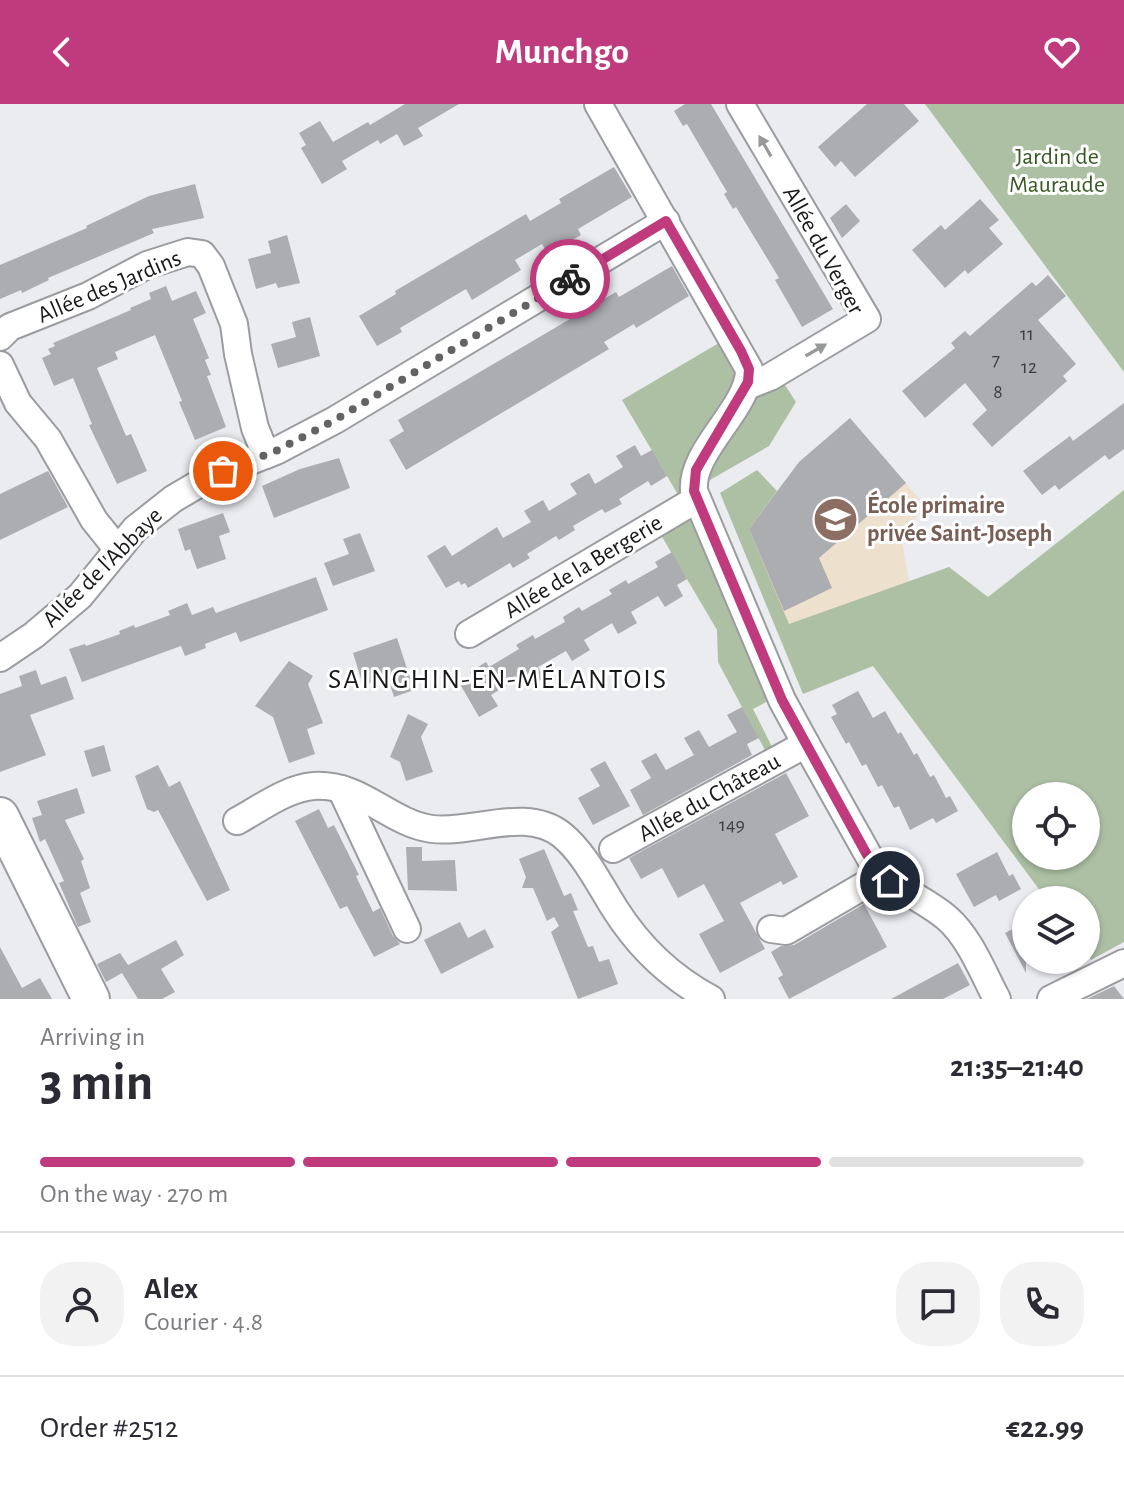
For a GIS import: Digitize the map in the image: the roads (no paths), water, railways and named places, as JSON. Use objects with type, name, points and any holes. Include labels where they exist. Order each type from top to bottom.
[{"type":"main road","points":[[0,816],[91,999]]},
{"type":"street","points":[[598,104],[748,365],[747,386]]},
{"type":"street","name":"Allée du Verger","points":[[740,104],[867,319],[770,377],[747,386]]},
{"type":"street","name":"Allée de l'Abbaye","points":[[0,658],[34,635],[80,596],[146,519],[173,499],[223,471],[266,455],[351,410],[666,221]]},
{"type":"street","name":"Allée des Jardins","points":[[0,337],[10,327],[88,296],[147,265],[188,252],[202,254],[211,266],[234,324],[255,428],[266,455]]},
{"type":"street","points":[[0,365],[18,403],[48,439],[94,520],[118,550]]},
{"type":"street","name":"Allée du Château","points":[[747,386],[696,470],[693,486],[697,499],[782,700],[866,853],[882,875],[947,917],[956,927],[997,999]]},
{"type":"street","name":"Allée de la Bergerie","points":[[469,634],[697,499]]},
{"type":"street","name":"Allée du Château","points":[[613,849],[806,744]]},
{"type":"street","points":[[237,821],[304,788],[326,786],[361,795],[398,818],[427,828],[457,830],[535,822],[558,832],[578,852],[638,940],[670,972],[711,999]]},
{"type":"street","points":[[341,789],[407,929]]},
{"type":"street","points":[[771,929],[786,931],[882,875]]},
{"type":"street","points":[[1051,999],[1124,963]]},
{"type":"place","name":"École primaire privée Saint-Joseph","points":[[836,519]]},
{"type":"district","name":"SAINGHIN-EN-MÉLANTOIS","points":[[498,678]]},
{"type":"park label","name":"Jardin de Mauraude","points":[[1057,170]]}]
